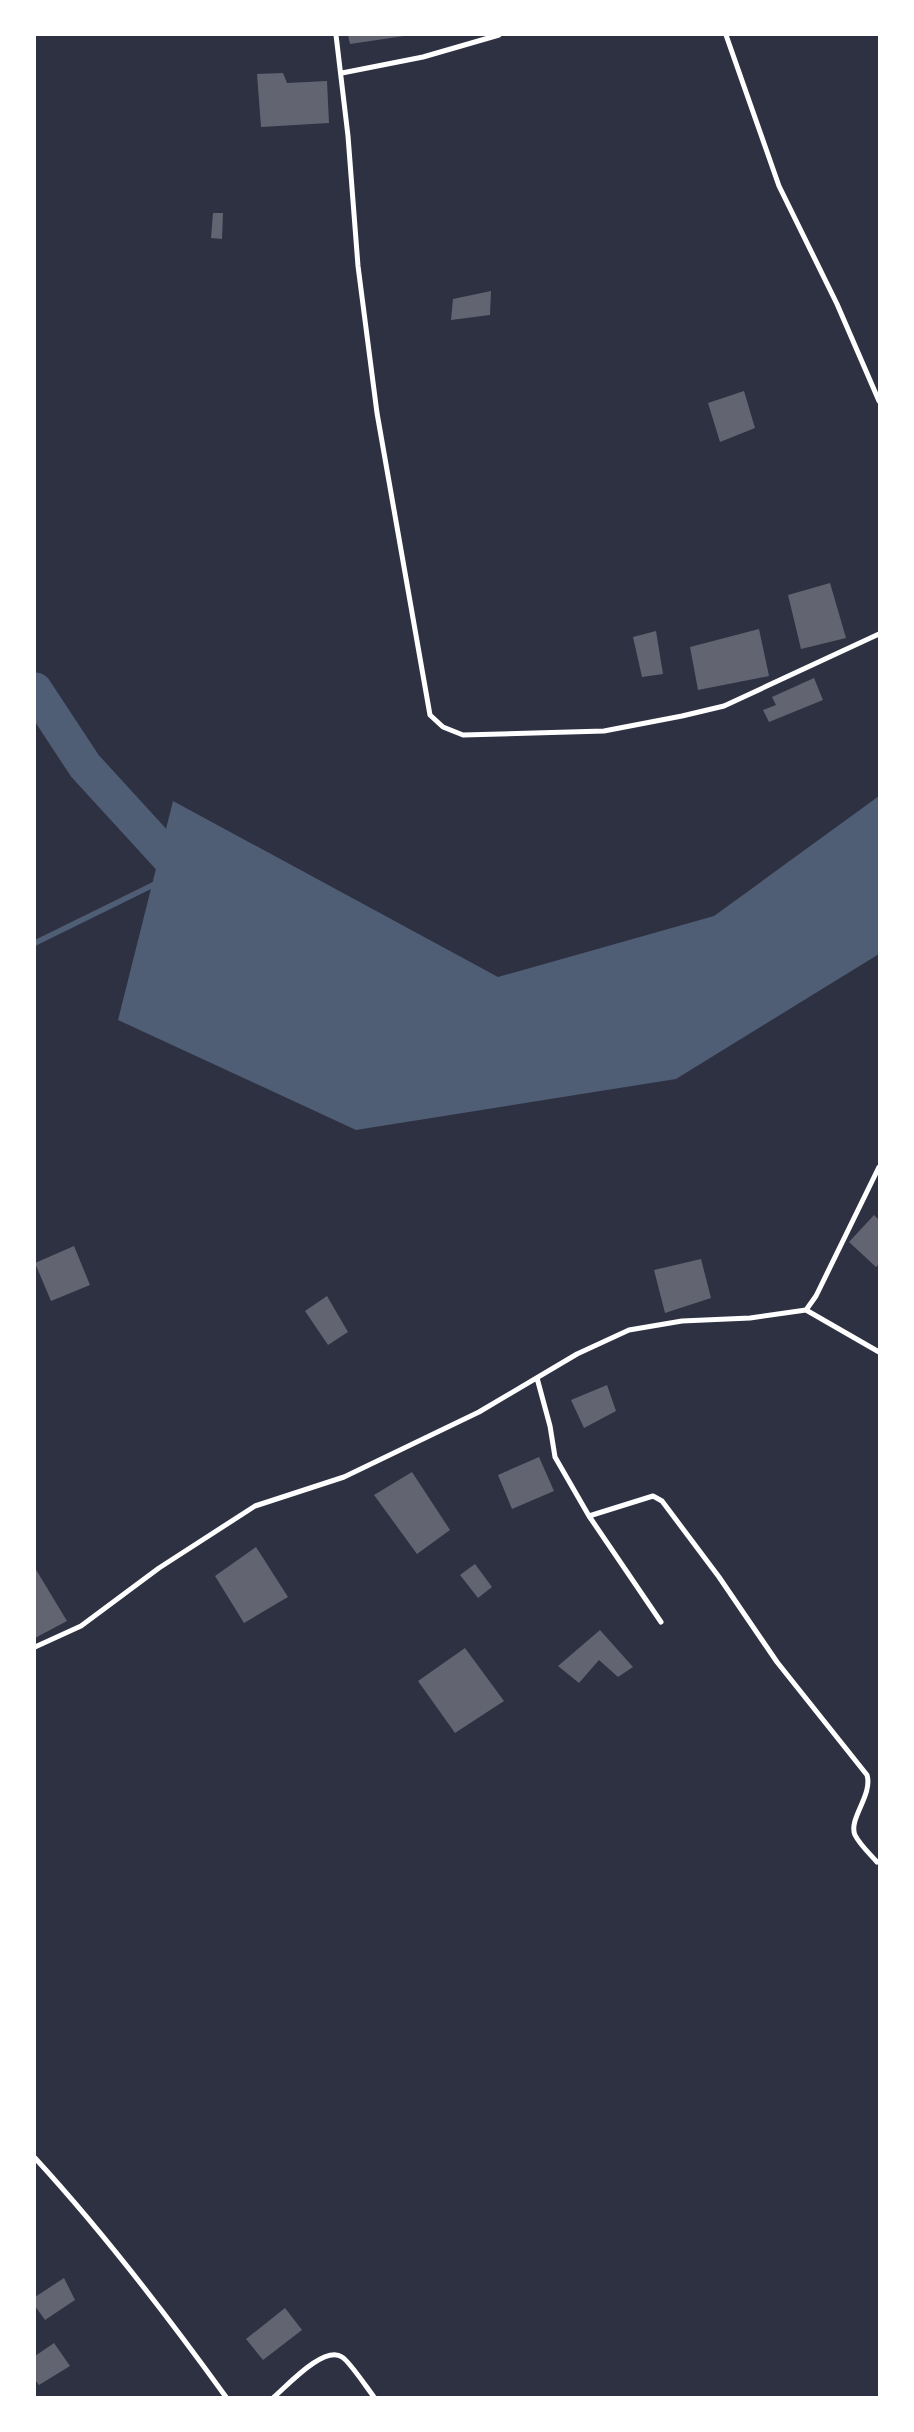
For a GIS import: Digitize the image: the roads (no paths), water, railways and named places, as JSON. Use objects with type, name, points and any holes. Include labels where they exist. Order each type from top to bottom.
[{"type":"street","points":[[336,35],[342,73],[358,266],[377,413],[430,715],[443,727],[463,735],[604,731],[724,706],[879,634]]},
{"type":"street","points":[[342,73],[423,57],[499,35]]},
{"type":"street","points":[[726,35],[779,186],[837,304],[879,401]]},
{"type":"street","points":[[806,1310],[816,1296],[879,1167]]},
{"type":"street","points":[[35,1647],[81,1626],[159,1568],[255,1506],[344,1477],[479,1412],[577,1354],[629,1330],[682,1322],[750,1318],[806,1310],[879,1352]]},
{"type":"street","points":[[537,1378],[550,1426],[555,1457],[588,1516],[661,1622]]},
{"type":"street","points":[[588,1516],[653,1496],[662,1501],[719,1577],[777,1662],[866,1775],[869,1782],[854,1826],[854,1833],[877,1862]]},
{"type":"street","points":[[35,2158],[76,2203],[180,2332],[226,2397]]},
{"type":"street","points":[[274,2397],[320,2358],[331,2354],[342,2357],[374,2397]]},
{"type":"water","points":[[879,796],[879,954],[676,1079],[356,1130],[118,1020],[173,801],[498,977],[714,916]]},
{"type":"waterway","points":[[35,690],[85,766],[193,884]]},
{"type":"waterway","points":[[35,943],[159,882]]}]
